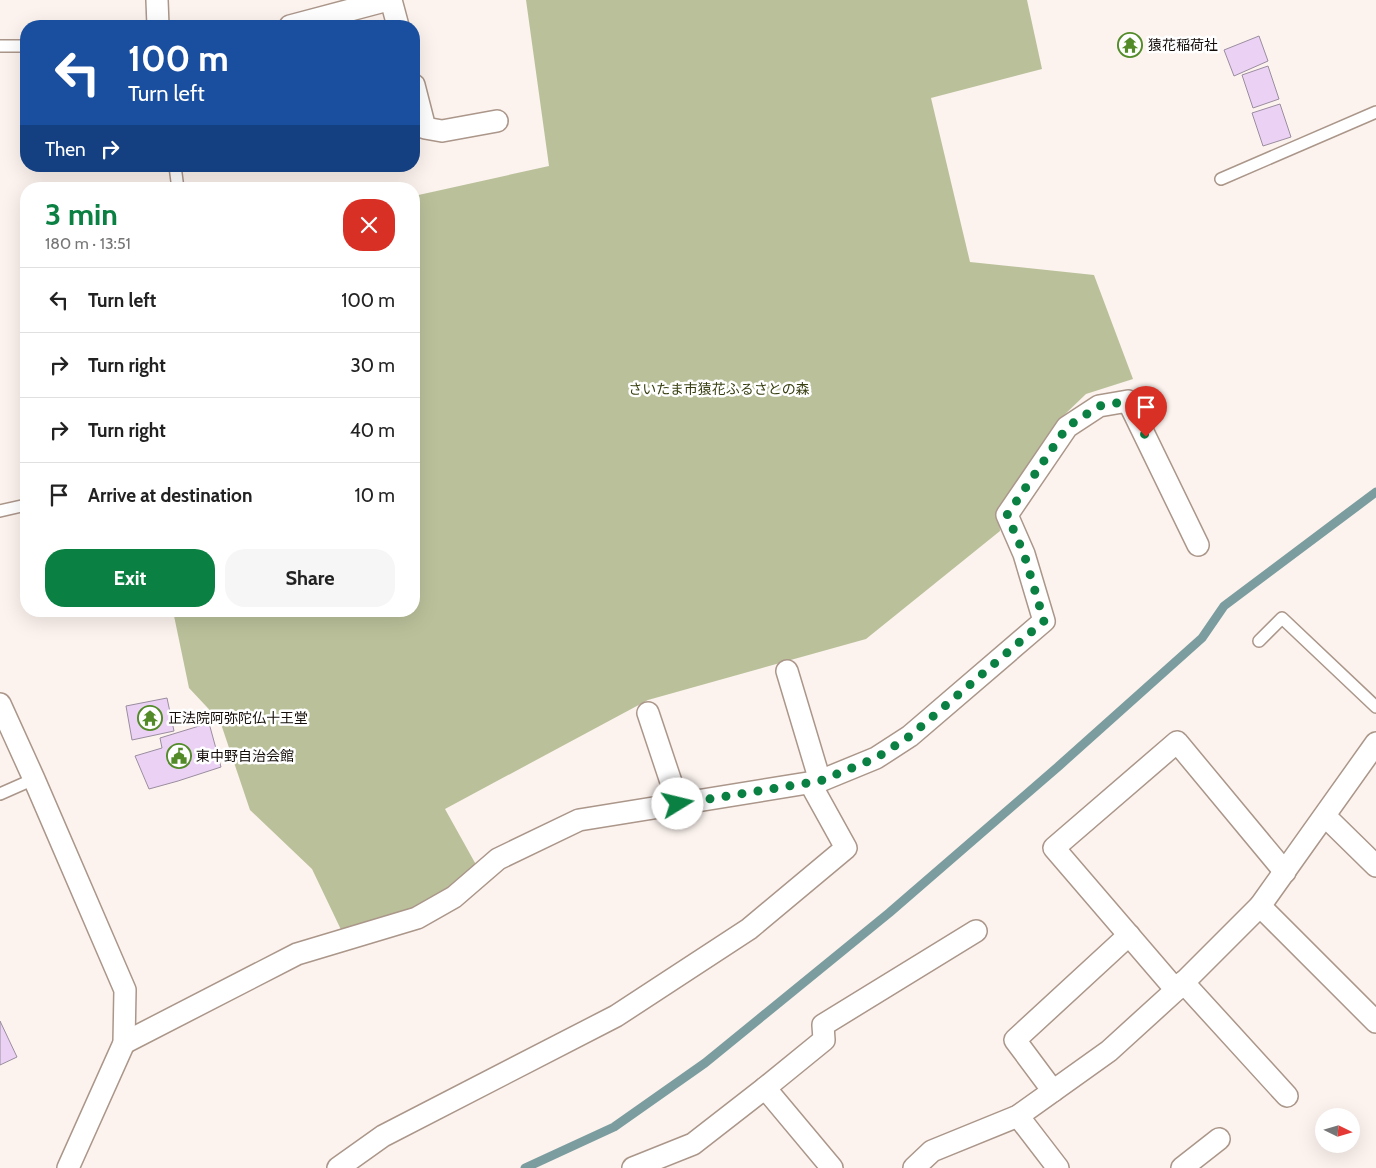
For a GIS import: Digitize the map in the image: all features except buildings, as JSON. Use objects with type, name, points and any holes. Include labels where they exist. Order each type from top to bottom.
[{"type":"street","points":[[156,0],[158,20]]},
{"type":"street","points":[[313,20],[390,0],[396,20]]},
{"type":"street","points":[[420,108],[425,128],[442,131],[497,121]]},
{"type":"street","points":[[124,1042],[297,954],[416,918],[454,897],[498,860],[579,820],[815,782],[876,758],[910,736],[1044,621],[1024,554],[1007,515],[1067,427],[1099,406],[1128,401],[1198,545]]},
{"type":"street","points":[[338,1168],[383,1136],[616,1016],[749,929],[846,848],[815,782],[787,671]]},
{"type":"street","points":[[0,704],[34,778],[125,990],[124,1042],[68,1168]]},
{"type":"street","points":[[648,713],[678,804]]},
{"type":"street","points":[[1285,872],[1177,742],[1054,848],[1129,935],[1287,1096]]},
{"type":"street","points":[[914,1168],[932,1151],[1018,1116],[1109,1051],[1180,986],[1260,906],[1376,743]]},
{"type":"street","points":[[1325,816],[1376,866]]},
{"type":"street","points":[[1260,906],[1376,1022]]},
{"type":"street","points":[[633,1168],[693,1144],[824,1040],[823,1025],[976,932]]},
{"type":"street","points":[[1053,1091],[1015,1040],[1129,935]]},
{"type":"street","points":[[765,1088],[832,1168]]},
{"type":"street","points":[[1018,1116],[1058,1168]]},
{"type":"street","points":[[1182,1168],[1219,1139]]},
{"type":"lane","points":[[0,46],[20,46]]},
{"type":"lane","points":[[1221,179],[1376,112]]},
{"type":"lane","points":[[0,511],[20,506]]},
{"type":"lane","points":[[1260,641],[1282,618],[1376,707]]},
{"type":"lane","points":[[0,794],[34,778]]},
{"type":"green space","name":"さいたま市猿花ふるさとの森","points":[[526,0],[1027,0],[1042,69],[931,98],[970,262],[1094,275],[1133,379],[1086,394],[1061,418],[1060,428],[999,516],[1000,531],[866,639],[648,700],[445,809],[479,870],[413,908],[344,936],[312,869],[250,810],[220,721],[189,688],[174,617],[420,617],[420,195],[549,166]]},
{"type":"waterway","points":[[525,1168],[614,1127],[705,1063],[889,913],[1060,765],[1202,638],[1224,606],[1376,492]]},
{"type":"place","name":"猿花稲荷社","points":[[1130,45]]},
{"type":"place","name":"正法院阿弥陀仏十王堂","points":[[150,718]]},
{"type":"place","name":"東中野自治会館","points":[[179,756]]},
{"type":"route","points":[[678,804],[820,781],[876,758],[910,736],[1044,621],[1024,554],[1007,515],[1067,427],[1099,406],[1128,401],[1146,437]]}]
